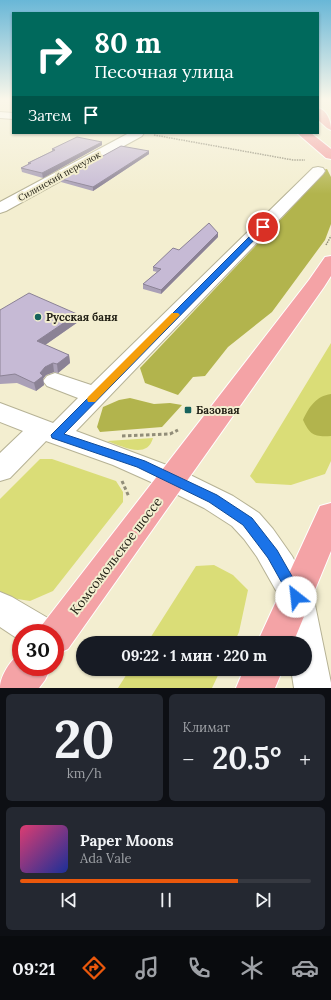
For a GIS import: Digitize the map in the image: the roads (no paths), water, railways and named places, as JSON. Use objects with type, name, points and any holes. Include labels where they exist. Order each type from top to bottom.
[{"type":"main road","points":[[304,134],[331,155]]},
{"type":"main road","name":"Комсомольское шоссе","points":[[64,625],[174,479],[317,283],[328,254]]},
{"type":"main road","points":[[278,636],[331,515]]},
{"type":"main road","points":[[16,688],[25,676]]},
{"type":"main road","points":[[255,688],[261,676]]},
{"type":"street","name":"Силинский переулок","points":[[0,208],[144,134]]},
{"type":"street","points":[[0,470],[96,395],[312,166]]},
{"type":"street","points":[[55,381],[96,395]]},
{"type":"street","points":[[0,412],[49,432],[141,464],[213,498],[247,522],[273,554],[296,597],[303,636]]},
{"type":"street","points":[[0,608],[26,624]]},
{"type":"street","points":[[311,676],[313,688]]},
{"type":"place","name":"Русская баня","points":[[38,317]]},
{"type":"place","name":"Базовая","points":[[188,410]]}]
